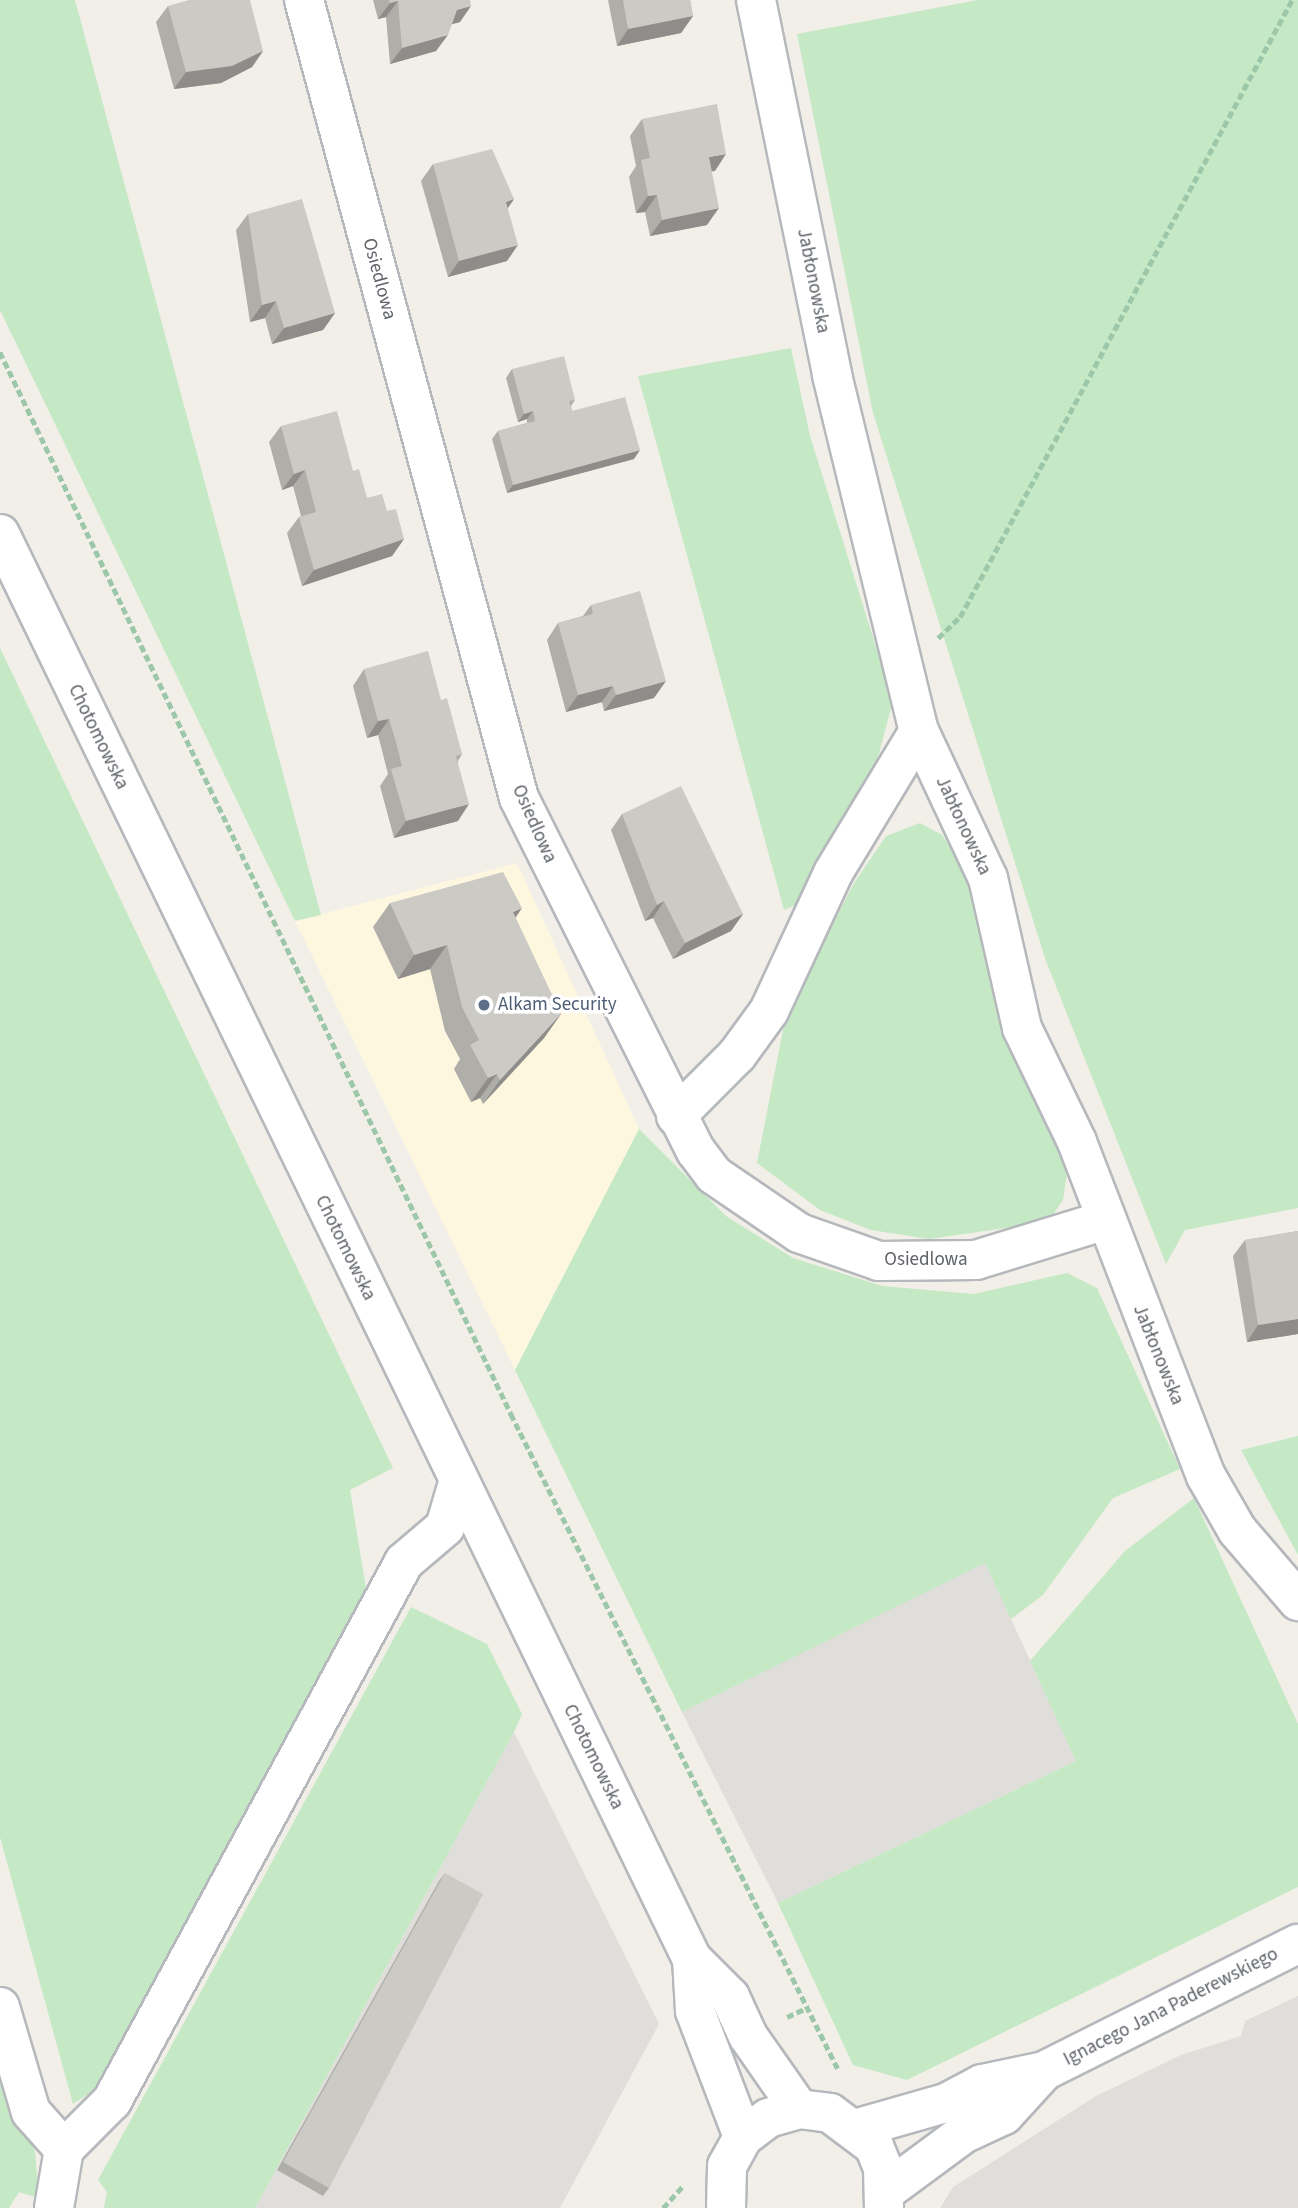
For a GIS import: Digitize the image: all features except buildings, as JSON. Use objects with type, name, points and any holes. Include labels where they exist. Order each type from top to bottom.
[{"type":"street","name":"Osiedlowa","points":[[304,0],[519,798],[676,1116],[714,1175],[754,1206],[799,1233],[879,1261],[976,1260],[1103,1221]]},
{"type":"street","name":"Jabłonowska","points":[[756,0],[832,375],[919,731],[988,878],[1022,1028],[1077,1142],[1103,1221],[1206,1476],[1237,1530],[1298,1601]]},
{"type":"street","name":"Chotomowska","points":[[0,534],[458,1483],[692,1959],[730,1997],[748,2036],[799,2109]]},
{"type":"street","points":[[676,1116],[737,1055],[769,1011],[833,873],[919,731]]},
{"type":"street","points":[[54,2208],[64,2148],[112,2101],[404,1562],[444,1527],[458,1483]]},
{"type":"street","name":"Ignacego Jana Paderewskiego","points":[[858,2129],[946,2103],[982,2084],[1044,2071],[1298,1944]]},
{"type":"street","name":"Chotomowska","points":[[692,1959],[695,2011],[743,2137]]},
{"type":"street","points":[[0,2007],[31,2112],[64,2148]]},
{"type":"street","name":"Ignacego Jana Paderewskiego","points":[[886,2199],[964,2134],[1004,2115],[1044,2071]]},
{"type":"street","points":[[722,2206],[727,2166],[743,2137],[768,2118],[799,2109],[830,2113],[858,2129],[874,2146],[886,2199]]},
{"type":"path","points":[[904,670],[960,617],[1292,0]]},
{"type":"path","points":[[0,352],[511,1413],[828,2057],[849,2083]]},
{"type":"path","points":[[663,2208],[672,2203],[674,2208]]},
{"type":"shaded area","points":[[517,863],[639,1129],[515,1370],[295,921]]},
{"type":"shaded area","points":[[985,1562],[1076,1761],[778,1903],[682,1712]]},
{"type":"shaded area","points":[[514,1732],[659,2024],[560,2208],[255,2208]]},
{"type":"shaded area","points":[[1298,1996],[1298,2208],[940,2208],[953,2187],[1096,2096],[1181,2055],[1241,2036],[1245,2021]]},
{"type":"green space","points":[[0,0],[75,0],[321,915],[295,921],[0,310]]},
{"type":"green space","points":[[978,0],[1298,0],[1298,1208],[1185,1230],[1166,1264],[1046,961],[873,413],[797,34]]},
{"type":"green space","points":[[791,348],[810,436],[893,701],[874,772],[804,901],[784,910],[638,376]]},
{"type":"green space","points":[[0,648],[393,1468],[350,1490],[366,1589],[97,2088],[73,2104],[0,1837]]},
{"type":"green space","points":[[920,823],[942,835],[961,863],[1068,1165],[1063,1200],[1048,1222],[929,1239],[871,1230],[820,1210],[757,1163],[786,1015],[854,883],[886,836]]},
{"type":"green space","points":[[639,1129],[726,1216],[793,1258],[882,1286],[974,1294],[1067,1273],[1097,1288],[1180,1469],[1113,1498],[1043,1595],[1011,1619],[985,1563],[682,1712],[515,1370]]},
{"type":"green space","points":[[1298,1436],[1298,1555],[1241,1450]]},
{"type":"green space","points":[[1194,1498],[1298,1724],[1298,1887],[907,2080],[853,2065],[778,1903],[1076,1761],[1030,1661],[1125,1551]]},
{"type":"green space","points":[[411,1607],[487,1644],[522,1714],[514,1732],[255,2208],[104,2208],[107,2192],[98,2180]]},
{"type":"green space","points":[[0,2061],[35,2152],[39,2198],[19,2192],[9,2208],[0,2208]]},
{"type":"place","name":"Alkam Security","points":[[484,1005]]}]
